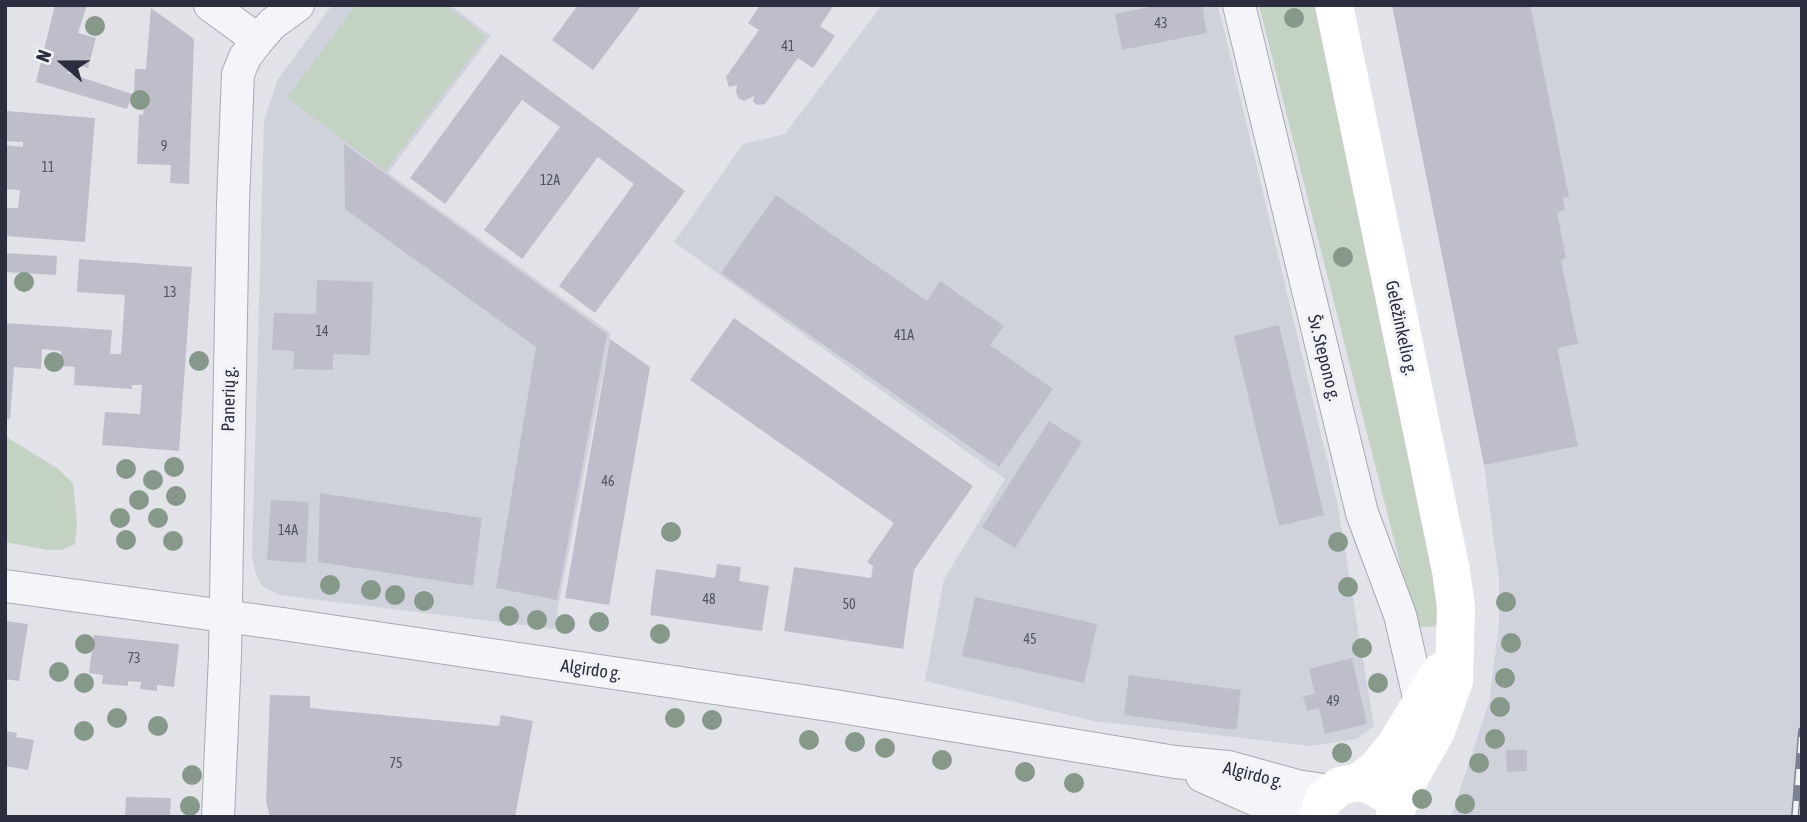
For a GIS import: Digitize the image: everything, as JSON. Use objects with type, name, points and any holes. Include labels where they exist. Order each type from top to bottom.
[{"type":"main road","name":"Geležinkelio g.","points":[[1334,5],[1451,571],[1455,607],[1454,681],[1436,731],[1410,775],[1395,814]]},
{"type":"main road","points":[[1336,797],[1388,755],[1453,653]]},
{"type":"main road","points":[[1336,797],[1371,785],[1382,791],[1395,814]]},
{"type":"street","points":[[210,5],[258,40]]},
{"type":"street","name":"Panerių g.","points":[[218,817],[226,616],[238,74],[245,57],[258,40],[272,24],[298,5]]},
{"type":"street","name":"Šv. Stepono g.","points":[[1239,5],[1362,513],[1400,615],[1419,706]]},
{"type":"street","name":"Algirdo g.","points":[[5,586],[816,703],[1175,762],[1228,767],[1336,797]]},
{"type":"street","name":"Algirdo g.","points":[[1175,762],[1294,817]]},
{"type":"shaded area","points":[[332,5],[450,5],[491,36],[388,173],[611,333],[554,629],[279,595],[262,586],[256,574],[252,557],[264,121],[277,81]]},
{"type":"shaded area","points":[[882,5],[1218,5],[1337,501],[1374,726],[1357,739],[1311,746],[1094,721],[925,681],[944,579],[1005,479],[674,242],[743,144],[785,134]]},
{"type":"shaded area","points":[[1392,5],[1802,5],[1802,817],[1451,817],[1489,702],[1499,623],[1499,579],[1484,465]]},
{"type":"green space","points":[[356,5],[445,5],[486,36],[385,171],[287,98]]},
{"type":"green space","points":[[1259,5],[1320,5],[1429,536],[1439,626],[1416,627]]},
{"type":"green space","points":[[5,436],[57,468],[73,483],[77,524],[75,544],[62,550],[48,550],[5,542]]},
{"type":"building","points":[[55,5],[87,5],[78,33],[96,38],[88,68],[71,63],[68,73],[132,94],[127,109],[36,82]]},
{"type":"building","points":[[578,5],[642,5],[593,70],[552,40]]},
{"type":"building","points":[[760,5],[834,5],[820,26],[835,36],[813,68],[798,58],[765,104],[758,105],[753,102],[754,96],[744,101],[738,98],[737,85],[729,87],[726,77],[759,30],[748,23]]},
{"type":"building","points":[[1160,5],[1202,5],[1207,33],[1122,50],[1115,14]]},
{"type":"building","points":[[1392,5],[1530,5],[1569,197],[1563,198],[1565,210],[1557,212],[1566,258],[1561,260],[1578,344],[1557,348],[1578,446],[1484,465]]},
{"type":"building","points":[[151,8],[194,39],[189,184],[170,183],[171,165],[137,164],[139,114],[143,115],[145,95],[134,94],[135,69],[146,69]]},
{"type":"building","points":[[501,54],[685,191],[595,313],[559,286],[634,184],[598,157],[522,259],[484,230],[560,127],[522,100],[445,204],[410,178]]},
{"type":"building","points":[[7,111],[95,118],[85,242],[5,236],[5,208],[18,208],[20,190],[5,189],[5,145],[23,147],[23,142],[5,141]]},
{"type":"building","points":[[344,144],[607,334],[557,600],[496,588],[536,347],[345,209]]},
{"type":"building","points":[[776,195],[927,301],[940,281],[1004,326],[990,345],[1053,389],[999,467],[721,273]]},
{"type":"building","points":[[5,253],[57,256],[56,275],[5,272]]},
{"type":"building","points":[[79,259],[192,267],[179,451],[102,445],[105,412],[140,414],[142,385],[132,385],[132,389],[74,385],[75,367],[60,366],[61,351],[42,349],[41,369],[14,367],[10,419],[5,419],[5,323],[112,330],[110,354],[121,354],[125,295],[77,292]]},
{"type":"building","points":[[317,280],[373,282],[370,355],[333,354],[333,370],[293,369],[294,351],[272,350],[274,313],[316,314]]},
{"type":"building","points":[[734,318],[973,486],[914,570],[903,649],[784,631],[794,567],[871,578],[873,566],[867,562],[894,523],[690,380]]},
{"type":"building","points":[[1279,325],[1324,515],[1279,526],[1234,336]]},
{"type":"building","points":[[610,339],[650,367],[609,605],[565,598]]},
{"type":"building","points":[[1049,421],[1082,442],[1015,548],[982,527]]},
{"type":"building","points":[[320,493],[482,518],[473,586],[318,562]]},
{"type":"building","points":[[271,500],[309,502],[306,563],[267,560]]},
{"type":"building","points":[[717,564],[741,567],[739,581],[769,586],[762,631],[650,615],[656,569],[715,578]]},
{"type":"building","points":[[975,597],[1097,624],[1084,683],[962,656]]},
{"type":"building","points":[[5,621],[28,624],[19,681],[5,679]]},
{"type":"building","points":[[94,635],[179,644],[174,687],[157,685],[157,691],[140,689],[141,682],[128,681],[128,686],[102,684],[103,675],[89,673]]},
{"type":"building","points":[[1352,658],[1367,724],[1325,734],[1319,708],[1307,711],[1303,696],[1315,694],[1309,669]]},
{"type":"building","points":[[1129,675],[1241,690],[1236,730],[1124,715]]},
{"type":"building","points":[[270,695],[310,696],[310,708],[499,726],[501,715],[533,721],[515,817],[270,817],[266,801]]},
{"type":"building","points":[[5,731],[17,733],[16,737],[34,740],[28,770],[5,766]]},
{"type":"building","points":[[1506,750],[1527,750],[1527,771],[1507,772]]},
{"type":"building","points":[[126,797],[171,798],[170,817],[125,817]]},
{"type":"railway","points":[[1795,817],[1802,731]]}]
